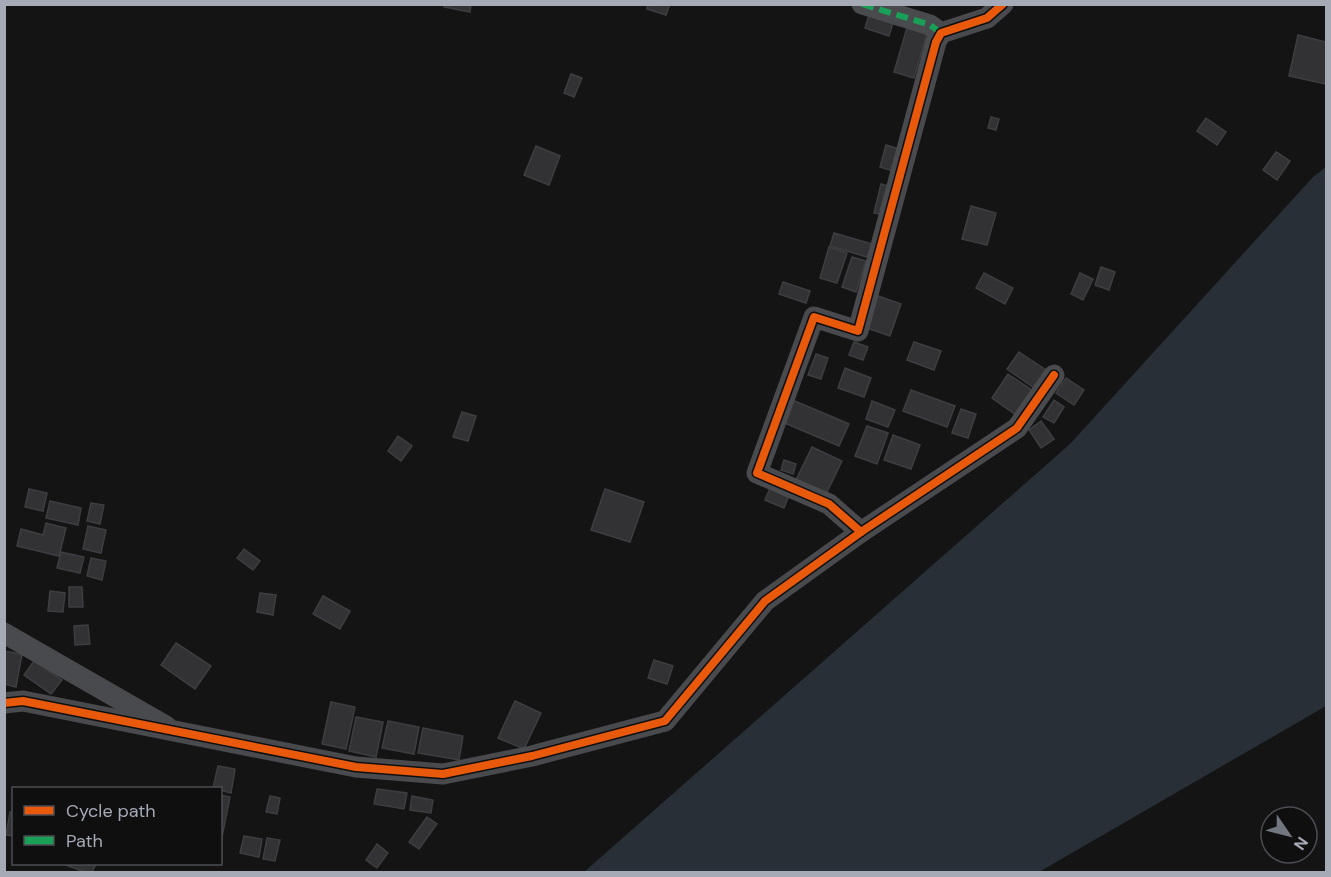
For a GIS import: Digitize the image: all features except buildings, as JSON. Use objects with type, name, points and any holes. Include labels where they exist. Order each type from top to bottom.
[{"type":"street","points":[[862,4],[930,25],[941,33]]},
{"type":"street","points":[[861,531],[829,504],[757,473],[813,317],[858,331],[936,42],[941,33],[987,18],[1003,4]]},
{"type":"street","points":[[4,703],[23,701],[180,734],[356,767],[443,774],[532,756],[665,721],[765,601],[861,531],[1017,428],[1054,375]]},
{"type":"street","points":[[4,633],[180,734]]},
{"type":"shaded area","points":[[1326,167],[1326,706],[1039,872],[584,872],[1070,444],[1313,177]]},
{"type":"marked path","points":[[862,4],[930,25],[941,33]]},
{"type":"cycle path","points":[[861,532],[829,504],[757,473],[814,317],[858,331],[936,42],[941,33],[987,18],[1003,4]]},
{"type":"cycle path","points":[[4,703],[23,701],[356,767],[443,774],[532,756],[665,721],[765,601],[861,532],[1017,428],[1054,375]]}]
